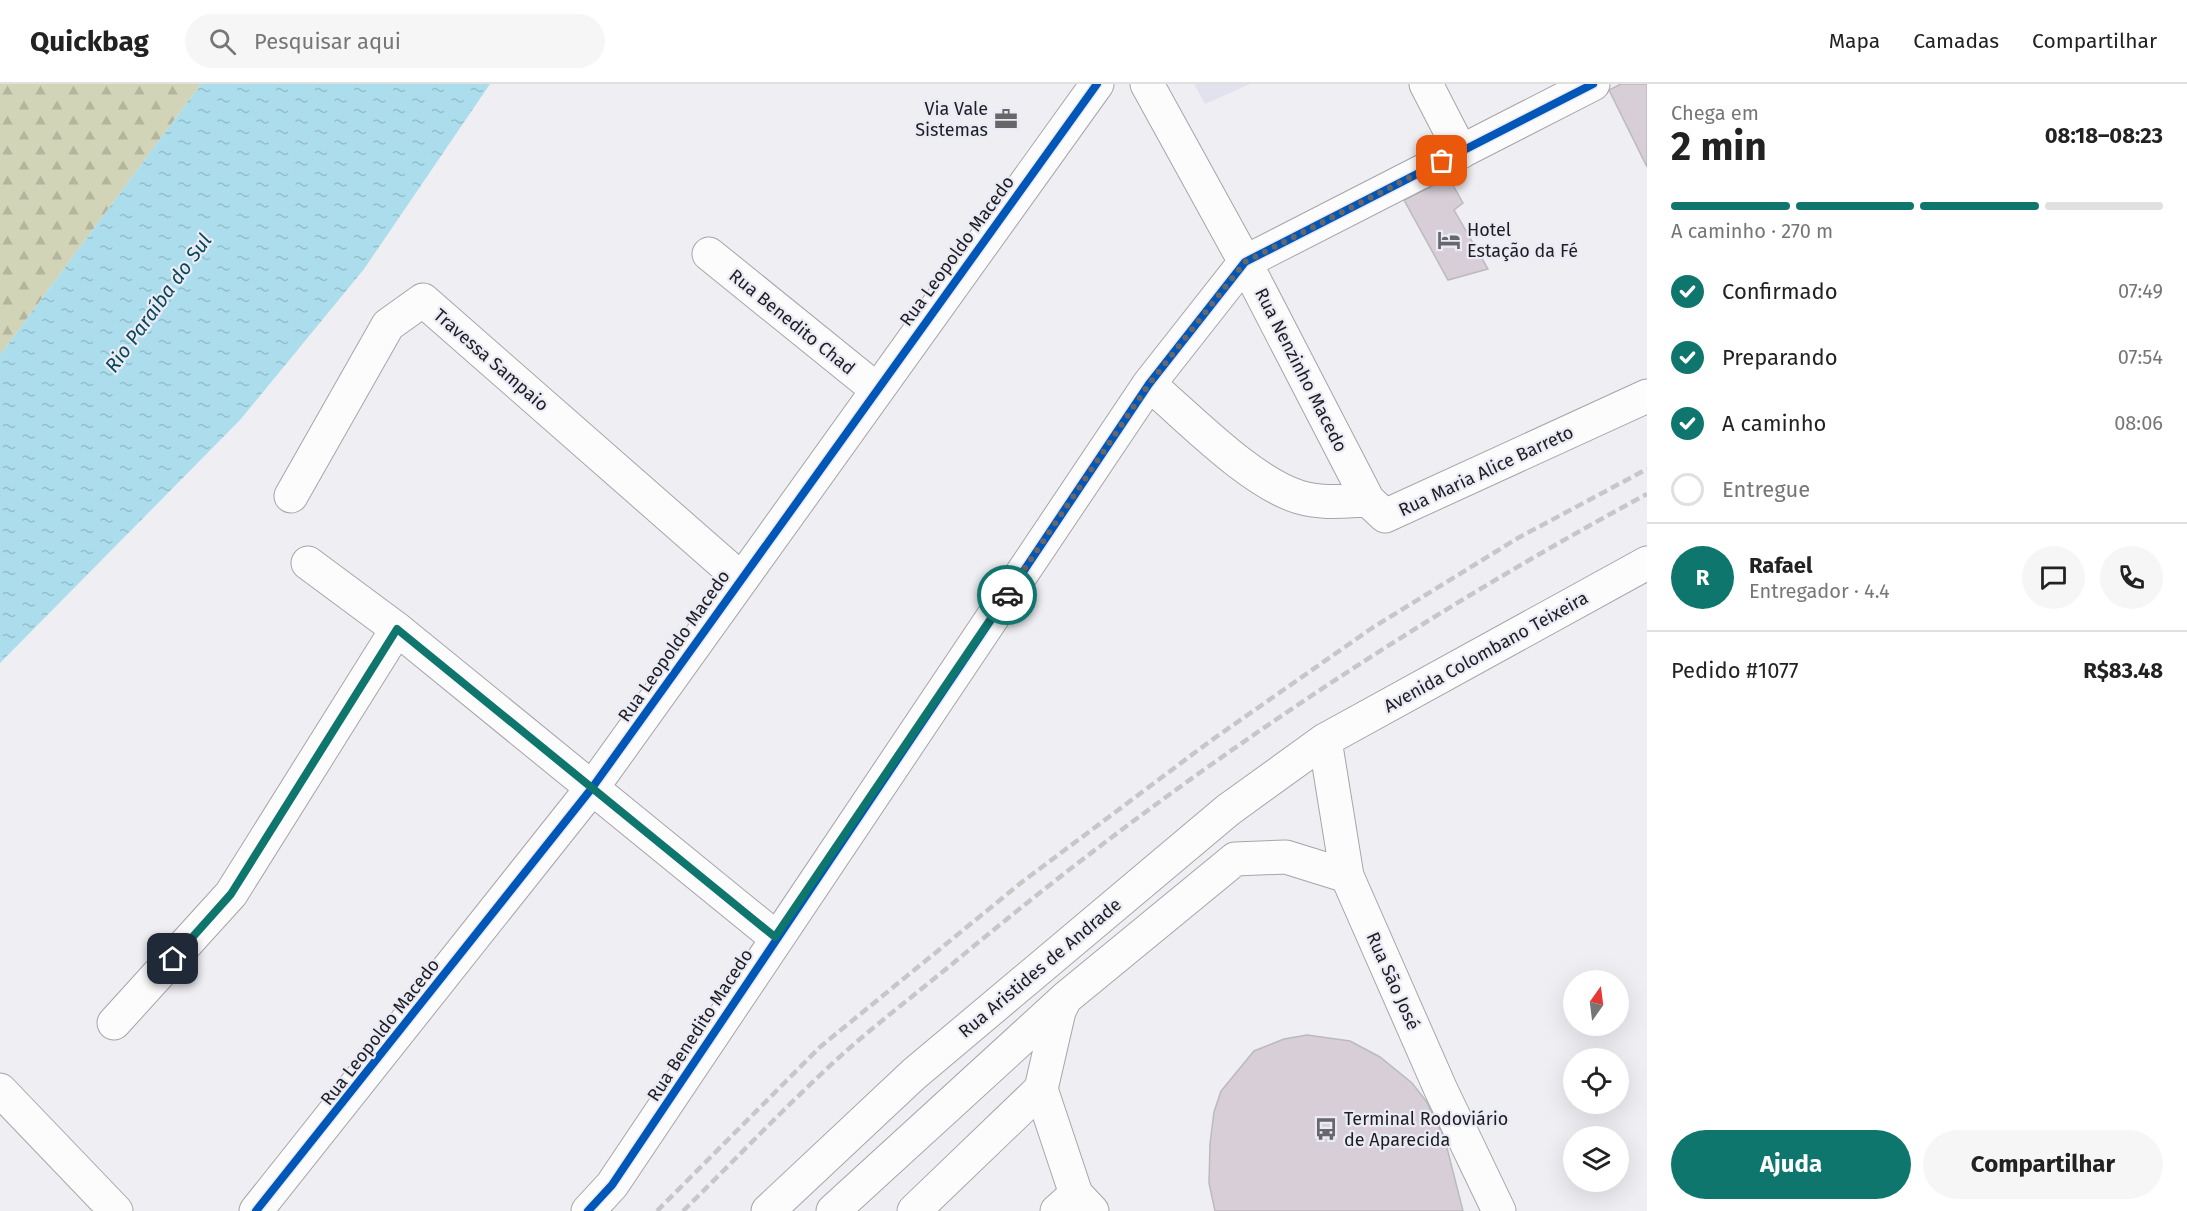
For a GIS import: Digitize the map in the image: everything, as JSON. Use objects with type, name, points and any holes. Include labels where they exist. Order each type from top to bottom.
[{"type":"street","name":"Rua Leopoldo Macedo","points":[[256,1211],[592,788],[740,578],[1096,84]]},
{"type":"street","name":"Rua Nenzinho Macedo","points":[[1147,84],[1245,262],[1368,500]]},
{"type":"street","points":[[1426,84],[1461,152]]},
{"type":"street","points":[[1245,262],[1593,84]]},
{"type":"street","name":"Rua Benedito Chad","points":[[709,254],[876,389]]},
{"type":"street","name":"Rua Benedito Macedo","points":[[588,1211],[612,1185],[775,937],[1149,384],[1245,262]]},
{"type":"street","name":"Travessa Sampaio","points":[[291,496],[388,325],[423,300],[740,578]]},
{"type":"street","points":[[1149,384],[1240,462],[1277,489],[1328,503],[1368,500]]},
{"type":"street","name":"Rua Maria Alice Barreto","points":[[1368,500],[1385,516],[1647,396]]},
{"type":"street","points":[[308,563],[397,629],[775,937]]},
{"type":"street","name":"Avenida Colombano Teixeira","points":[[1325,740],[1647,563]]},
{"type":"street","points":[[114,1023],[231,894],[397,629]]},
{"type":"street","name":"Rua São José","points":[[1325,740],[1347,876],[1441,1090],[1499,1211]]},
{"type":"street","name":"Rua Aristides de Andrade","points":[[768,1211],[922,1066],[1228,810],[1325,740]]},
{"type":"street","points":[[833,1211],[1067,997],[1235,859],[1286,857],[1347,876]]},
{"type":"street","points":[[1067,997],[1059,1011],[1041,1089],[1075,1205]]},
{"type":"street","points":[[914,1211],[1041,1089]]},
{"type":"street","points":[[0,1090],[116,1211]]},
{"type":"shaded area","points":[[1194,84],[1250,84],[1205,104]]},
{"type":"green space","points":[[0,84],[201,84],[0,355]]},
{"type":"water","name":"Rio Paraíba do Sul","points":[[201,84],[490,84],[364,269],[240,420],[0,663],[0,355]]},
{"type":"building","points":[[1621,84],[1647,84],[1647,167],[1609,90]]},
{"type":"building","name":"Hotel Estação da Fé","points":[[1449,178],[1463,203],[1454,210],[1488,269],[1448,280],[1404,200]]},
{"type":"building","name":"Terminal Rodoviário de Aparecida","points":[[1307,1035],[1350,1041],[1380,1057],[1412,1083],[1426,1101],[1445,1140],[1463,1211],[1215,1211],[1209,1183],[1210,1144],[1214,1112],[1221,1091],[1254,1051],[1284,1039]]},
{"type":"railway","points":[[657,1211],[820,1047],[1022,882],[1209,742],[1372,628],[1518,538],[1647,469]]},
{"type":"railway","points":[[683,1211],[848,1049],[1116,834],[1287,712],[1375,654],[1555,545],[1647,494]]},
{"type":"cycle path","points":[[256,1211],[592,788],[1097,84]]},
{"type":"cycle path","points":[[588,1211],[612,1185],[1149,384],[1245,262],[1593,84]]},
{"type":"way so far","points":[[1007,595],[1149,384],[1245,262],[1442,161]]},
{"type":"place","name":"Via Vale Sistemas","points":[[1006,119]]},
{"type":"place","name":"Hotel Estação da Fé","points":[[1449,240]]},
{"type":"place","name":"Terminal Rodoviário de Aparecida","points":[[1326,1129]]},
{"type":"route","points":[[173,959],[231,894],[397,629],[775,937],[1007,595]]}]
